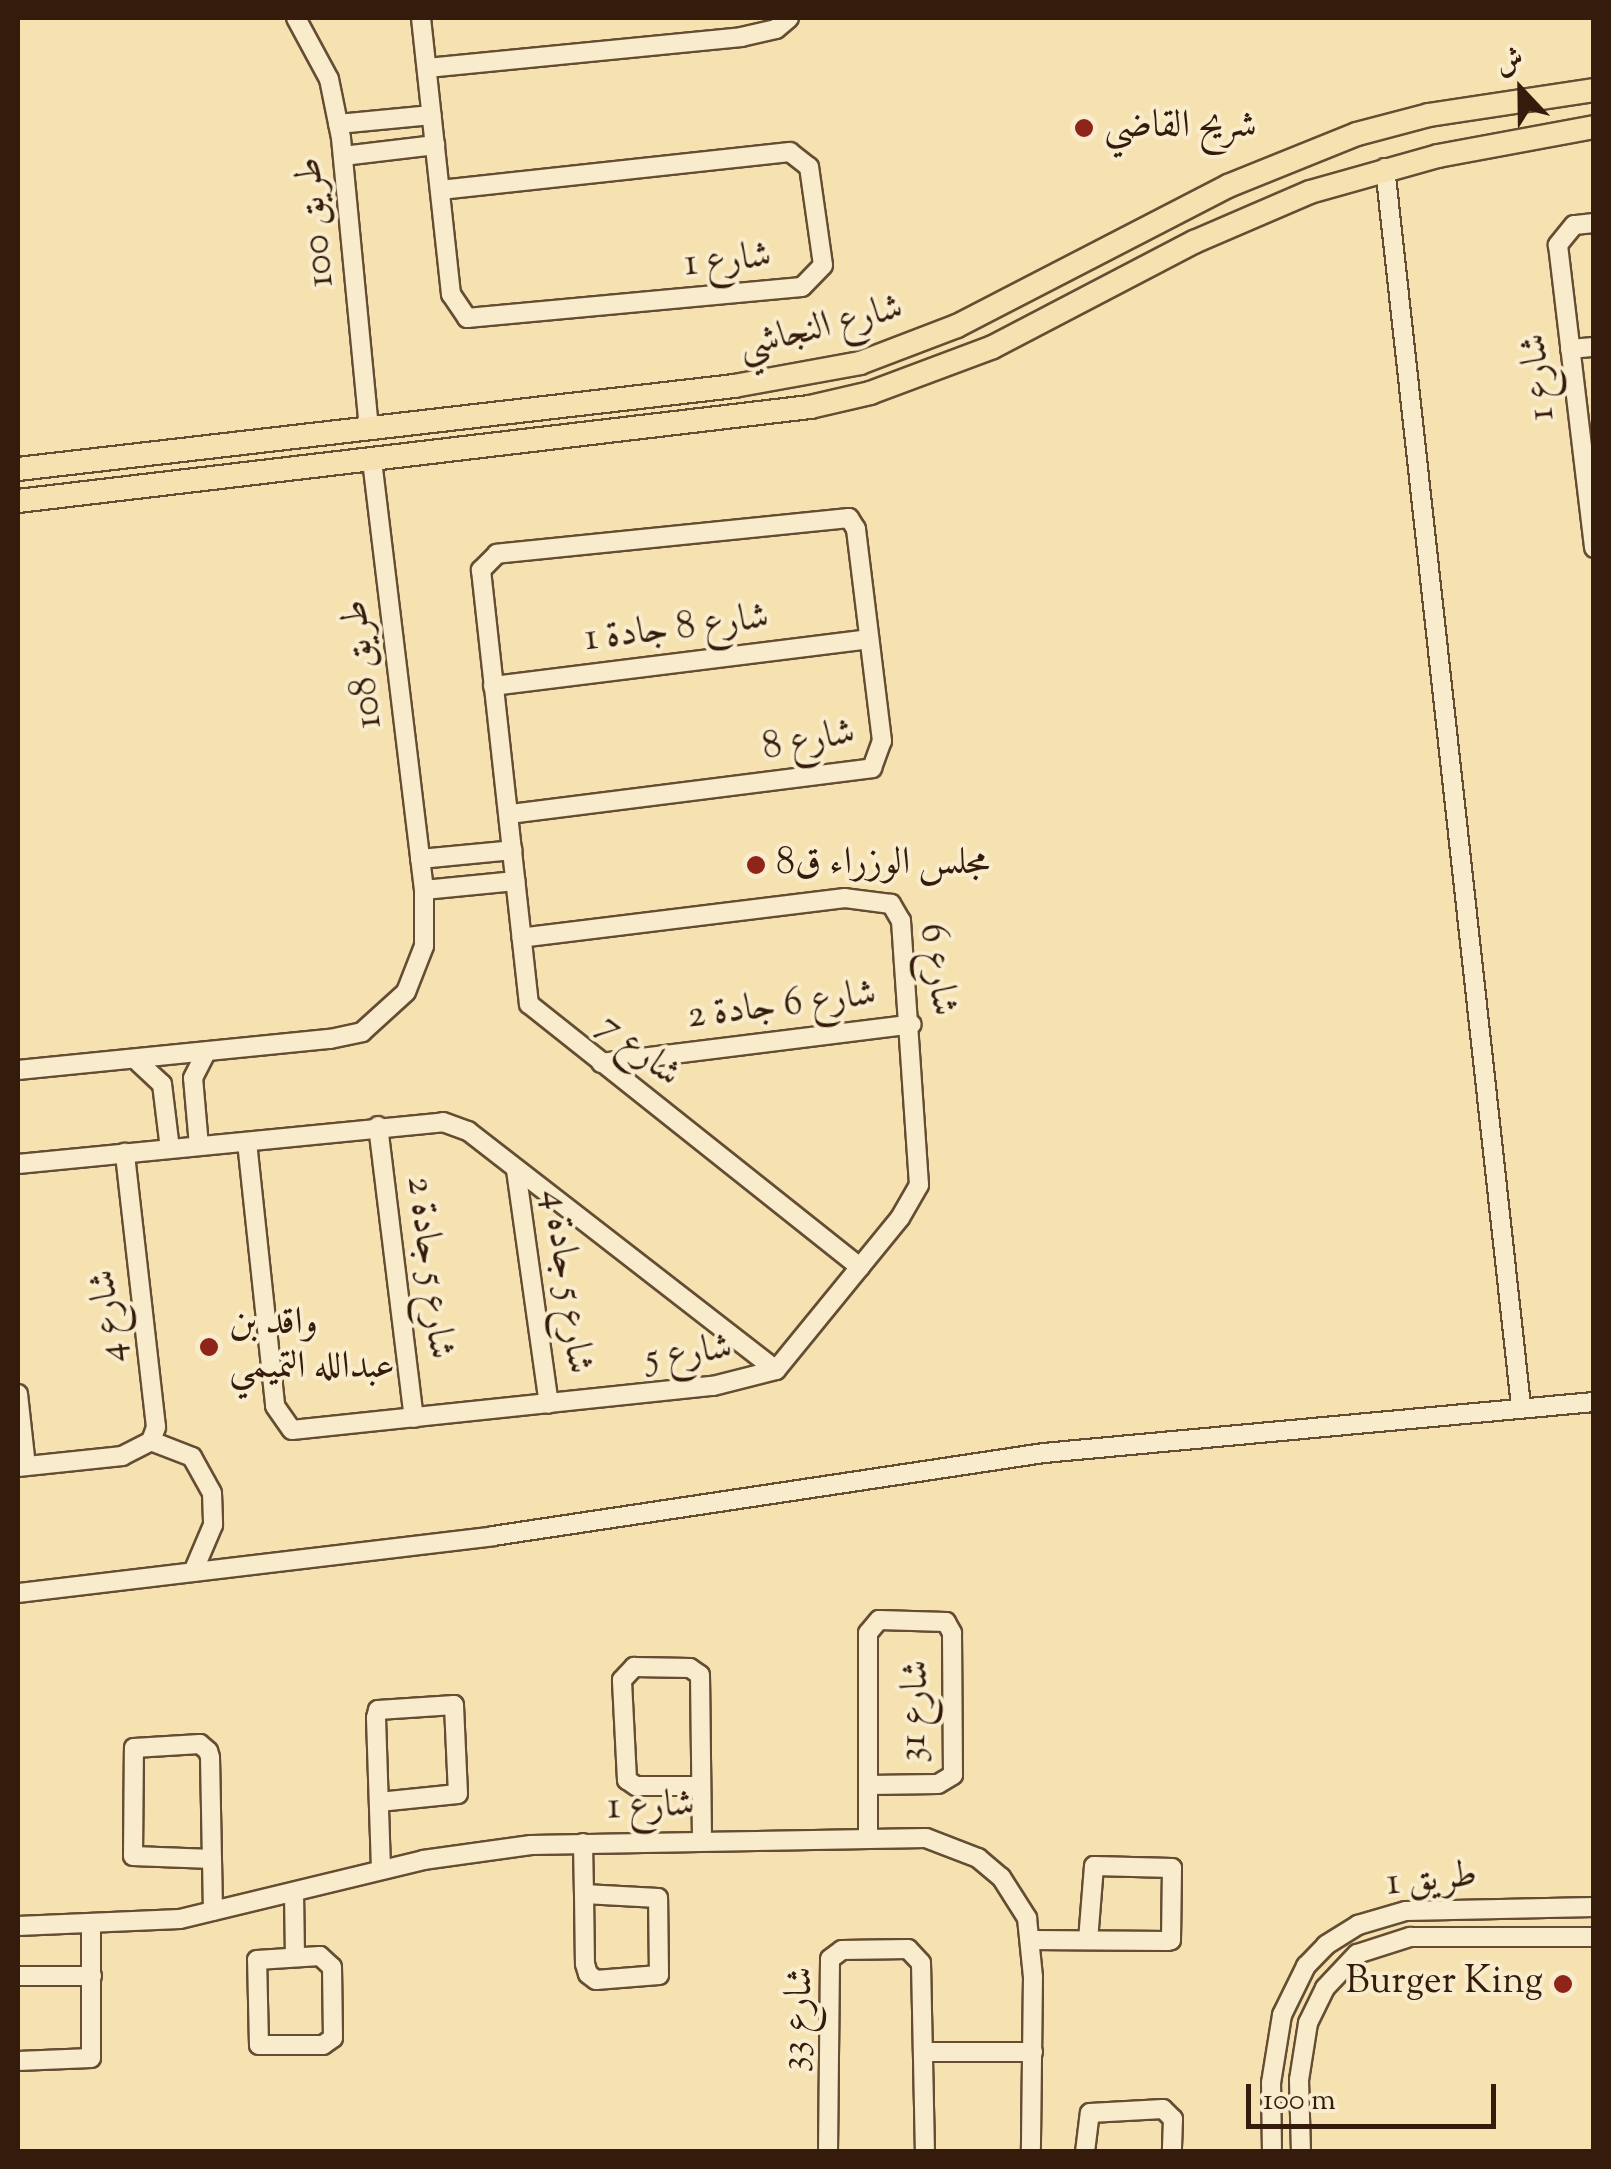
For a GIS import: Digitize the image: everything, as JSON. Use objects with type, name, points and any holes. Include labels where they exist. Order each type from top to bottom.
[{"type":"main road","name":"شارع النجاشي","points":[[18,469],[654,396],[860,362],[957,326],[1228,186],[1357,134],[1429,115],[1594,90]]},
{"type":"main road","name":"شارع النجاشي","points":[[18,501],[810,408],[932,374],[1248,217],[1385,168],[1594,127]]},
{"type":"main road","points":[[654,396],[646,407],[655,426]]},
{"type":"main road","points":[[603,402],[619,417],[612,432]]},
{"type":"street","name":"طريق 100","points":[[296,18],[329,79],[338,124],[369,430]]},
{"type":"street","points":[[421,18],[440,190]]},
{"type":"street","points":[[426,68],[741,37],[776,29],[789,18]]},
{"type":"street","points":[[338,124],[432,115]]},
{"type":"street","points":[[342,156],[434,145]]},
{"type":"street","name":"شارع 1","points":[[790,152],[809,167],[824,265],[802,287],[467,318],[451,294],[440,190],[790,152]]},
{"type":"street","points":[[1385,168],[1520,1406]]},
{"type":"street","name":"شارع 1","points":[[1594,223],[1574,225],[1558,244],[1589,480],[1594,548]]},
{"type":"street","points":[[1570,349],[1594,347]]},
{"type":"street","name":"طريق 108","points":[[18,1070],[205,1054],[362,1032],[388,1014],[419,968],[424,890],[372,462]]},
{"type":"street","name":"شارع 8","points":[[849,518],[856,529],[870,639],[882,753],[872,768],[510,814],[481,570],[497,554],[849,518]]},
{"type":"street","name":"شارع 8 جادة 1","points":[[494,686],[870,639]]},
{"type":"street","name":"شارع 7","points":[[510,814],[529,1004],[860,1268]]},
{"type":"street","points":[[420,859],[513,850]]},
{"type":"street","points":[[424,890],[516,881]]},
{"type":"street","name":"شارع 6","points":[[522,938],[872,897],[891,904],[901,920],[912,1024],[919,1185],[860,1268],[776,1370]]},
{"type":"street","name":"شارع 6 جادة 2","points":[[600,1063],[912,1024]]},
{"type":"street","points":[[199,1146],[193,1078],[205,1054]]},
{"type":"street","points":[[137,1060],[162,1084],[170,1149]]},
{"type":"street","name":"شارع 5","points":[[125,1153],[378,1126],[443,1122],[468,1130],[776,1370]]},
{"type":"street","name":"شارع 5 جادة 2","points":[[378,1126],[414,1418]]},
{"type":"street","name":"شارع 5","points":[[246,1142],[280,1419],[292,1430],[712,1386],[776,1370]]},
{"type":"street","points":[[18,1164],[125,1153]]},
{"type":"street","name":"شارع 4","points":[[125,1153],[156,1427],[152,1440]]},
{"type":"street","name":"شارع 5 جادة 4","points":[[516,1170],[549,1404]]},
{"type":"street","points":[[18,1394],[22,1466],[122,1456],[152,1440],[192,1456],[212,1493],[213,1524],[193,1572]]},
{"type":"street","points":[[18,1593],[512,1533],[1044,1453],[1594,1402]]},
{"type":"street","name":"شارع 31","points":[[868,1835],[872,1624],[946,1622],[952,1633],[953,1775],[938,1784],[869,1785]]},
{"type":"street","points":[[702,1786],[626,1780],[622,1680],[634,1667],[698,1670],[702,1786],[702,1838]]},
{"type":"street","points":[[380,1802],[458,1794],[454,1705],[378,1710],[380,1870]]},
{"type":"street","points":[[212,1859],[133,1856],[134,1748],[206,1747],[212,1859],[213,1912]]},
{"type":"street","name":"شارع 1","points":[[18,1926],[90,1924],[213,1912],[479,1850],[702,1838],[926,1838],[978,1858],[1020,1903],[1032,1940],[1032,2152]]},
{"type":"street","points":[[584,1843],[584,1894],[591,1977],[659,1976],[658,1898],[584,1894]]},
{"type":"street","points":[[1032,1940],[1088,1940],[1171,1940],[1170,1866],[1094,1866],[1088,1940]]},
{"type":"street","points":[[294,1893],[295,1956]]},
{"type":"street","name":"طريق 1","points":[[1272,2152],[1271,2083],[1282,2016],[1306,1966],[1326,1945],[1358,1925],[1406,1911],[1594,1907]]},
{"type":"street","points":[[18,2062],[90,2058],[90,1924]]},
{"type":"street","name":"طريق 1","points":[[1301,2152],[1299,2080],[1308,2023],[1325,1988],[1357,1954],[1410,1937],[1594,1937]]},
{"type":"street","name":"شارع 33","points":[[828,2152],[833,1954],[916,1953],[924,2052],[925,2152]]},
{"type":"street","points":[[266,1956],[295,1956],[332,1962],[333,2038],[323,2045],[259,2045],[254,1964],[266,1956]]},
{"type":"street","points":[[18,1976],[92,1976]]},
{"type":"street","points":[[924,2052],[1032,2052]]},
{"type":"street","points":[[1085,2152],[1086,2119],[1093,2112],[1164,2109],[1173,2119],[1172,2152]]},
{"type":"place","name":"شريح القاضي","points":[[1084,128]]},
{"type":"place","name":"مجلس الوزراء ق8","points":[[756,865]]},
{"type":"place","name":"واقد بن عبدالله التميمي","points":[[209,1347]]},
{"type":"place","name":"Burger King","points":[[1563,1984]]}]
